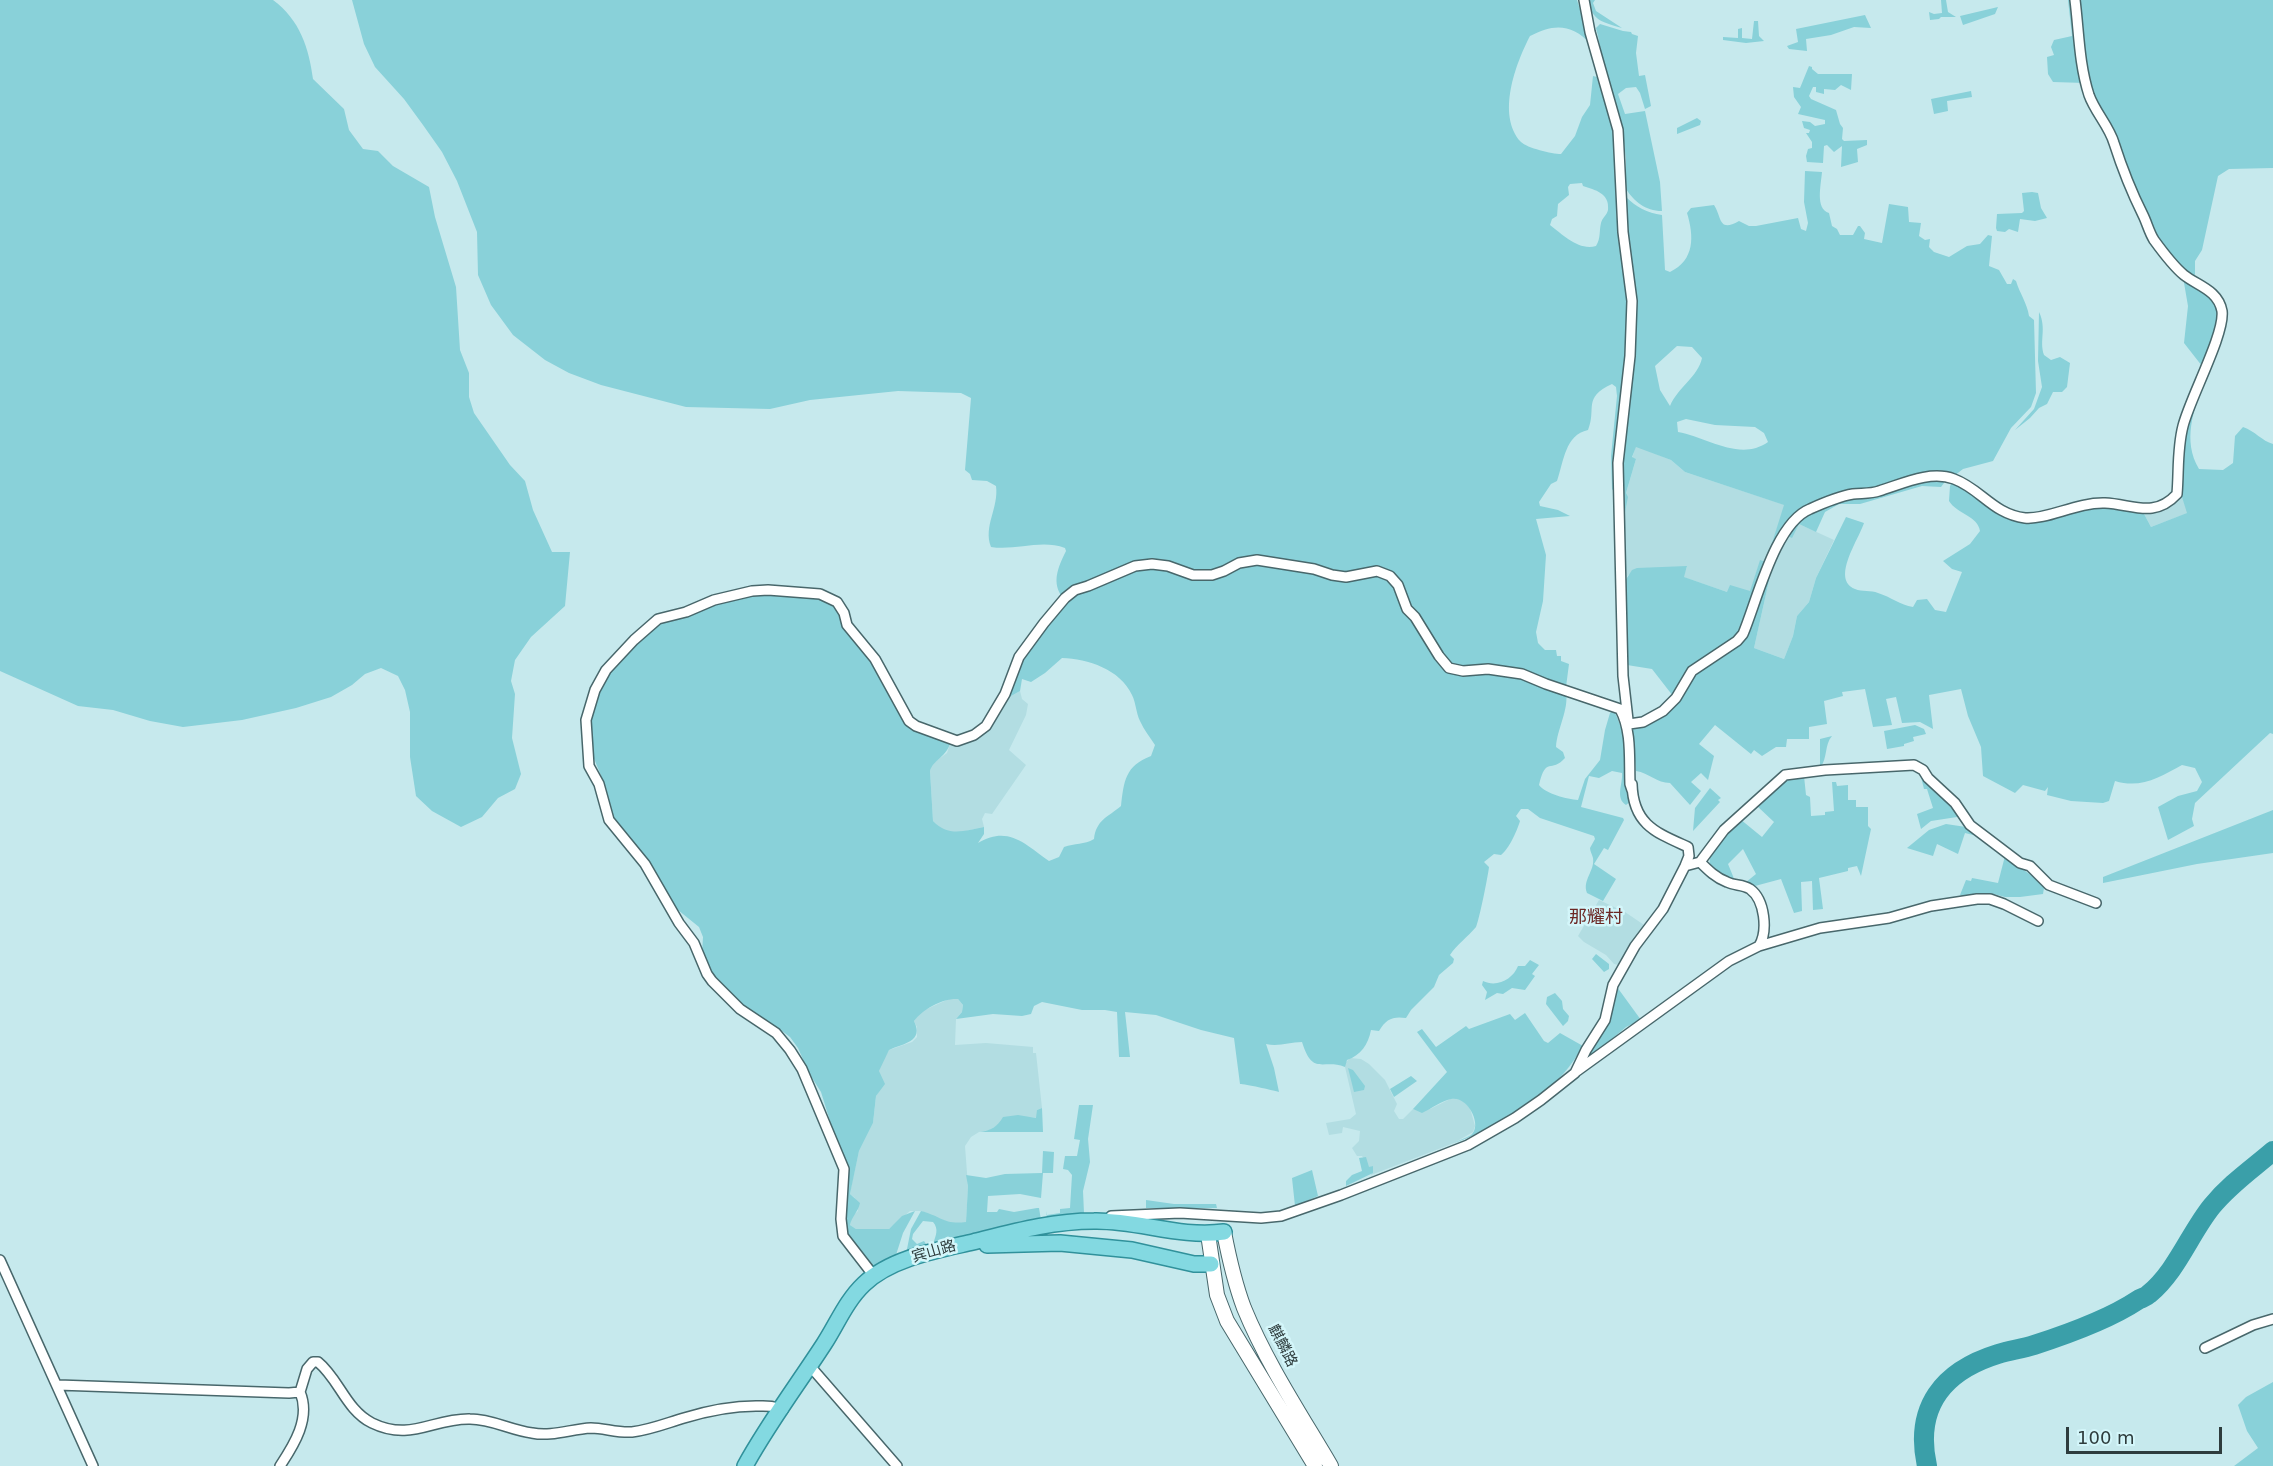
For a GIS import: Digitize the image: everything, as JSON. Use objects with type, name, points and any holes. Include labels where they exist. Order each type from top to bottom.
[{"type":"main road","name":"宾山路","points":[[812,1368],[850,1300],[874,1276],[901,1262],[1038,1225],[1097,1221],[1128,1223],[1190,1234],[1216,1233]]},
{"type":"main road","points":[[1216,1233],[1211,1264],[1217,1295],[1227,1321],[1315,1466]]},
{"type":"main road","name":"麒麟路","points":[[1216,1233],[1230,1261],[1244,1308],[1274,1369],[1331,1466]]},
{"type":"main road","name":"宾山路","points":[[745,1466],[854,1304],[869,1287],[903,1266],[975,1246],[999,1243],[1020,1245],[1048,1243],[1132,1250],[1186,1263],[1211,1264]]},
{"type":"main road","name":"宾山路","points":[[750,1466],[783,1410]]},
{"type":"street","points":[[1584,0],[1590,32],[1618,130],[1623,232],[1632,301],[1630,356],[1618,480],[1623,676],[1632,742],[1632,790]]},
{"type":"street","points":[[1629,724],[1642,722],[1663,711],[1676,698],[1692,671],[1737,641],[1743,634],[1779,543],[1803,512],[1811,508],[1849,495],[1879,491],[1902,483],[1938,477],[1954,479],[2004,513],[2027,518],[2085,503],[2113,503],[2145,510],[2161,506],[2177,494],[2178,450],[2182,428],[2220,333],[2222,314],[2220,302],[2212,292],[2183,274],[2153,238],[2132,196],[2114,140],[2094,108],[2089,93],[2080,53],[2075,0]]},
{"type":"street","points":[[874,1276],[843,1236],[841,1219],[844,1169],[802,1069],[776,1033],[740,1009],[707,974],[694,943],[679,923],[648,869],[609,820],[599,784],[589,766],[586,720],[598,684],[606,670],[657,619],[686,612],[714,600],[752,591],[787,590],[825,595],[837,602],[847,625],[875,659],[909,721],[916,726],[957,741],[974,735],[986,726],[1005,694],[1019,657],[1065,598],[1075,590],[1135,566],[1152,564],[1168,566],[1193,575],[1212,575],[1239,563],[1257,560],[1346,577],[1377,572],[1390,576],[1398,585],[1407,609],[1415,617],[1449,668],[1462,671],[1488,669],[1522,674],[1620,709],[1625,719],[1629,740],[1630,784],[1638,810],[1653,830],[1665,838],[1688,847],[1689,856],[1686,866],[1663,909],[1635,946],[1613,985],[1605,1020],[1575,1073]]},
{"type":"street","points":[[1686,866],[1700,862],[1724,830],[1785,775],[1826,770],[1914,765],[1923,770],[1928,778],[1955,803],[1965,821],[1999,848],[2019,863],[2030,866],[2049,885],[2096,903]]},
{"type":"street","points":[[1700,862],[1720,879],[1744,886],[1754,893],[1766,932],[1759,946]]},
{"type":"street","points":[[1097,1221],[1110,1216],[1151,1214],[1261,1218],[1300,1211],[1487,1135],[1541,1100],[1730,961],[1759,946],[1820,928],[1888,918],[1931,906],[1977,899],[1990,899],[2004,904],[2038,921]]},
{"type":"street","points":[[0,1260],[93,1466]]},
{"type":"street","points":[[2205,1348],[2253,1325],[2273,1319]]},
{"type":"street","points":[[280,1466],[291,1450],[300,1430],[304,1399],[300,1392],[307,1369],[313,1362],[318,1362],[356,1412],[382,1427],[403,1430],[417,1430],[459,1419],[470,1419],[494,1422],[521,1431],[540,1434],[591,1428],[633,1432],[707,1412],[744,1406],[772,1406],[783,1410]]},
{"type":"street","points":[[812,1368],[897,1466]]},
{"type":"street","points":[[58,1385],[300,1392]]},
{"type":"shaded area","points":[[0,0],[273,0],[290,16],[302,35],[313,79],[344,109],[349,130],[363,149],[378,151],[393,166],[429,187],[435,217],[456,287],[460,350],[469,373],[469,397],[474,413],[510,465],[525,481],[533,510],[552,552],[570,552],[565,606],[531,637],[515,660],[511,681],[515,694],[512,738],[521,774],[515,789],[498,798],[482,817],[461,827],[432,811],[416,796],[410,757],[410,712],[405,690],[398,676],[381,668],[365,674],[352,685],[331,697],[296,708],[242,720],[183,727],[150,721],[113,710],[78,706],[0,671]]},
{"type":"shaded area","points":[[352,0],[1577,0],[1591,44],[1570,29],[1547,29],[1530,36],[1514,74],[1509,104],[1514,131],[1521,142],[1540,150],[1561,154],[1575,136],[1582,117],[1590,105],[1593,76],[1597,77],[1615,135],[1618,176],[1616,211],[1625,274],[1627,337],[1615,493],[1612,489],[1611,456],[1617,396],[1616,387],[1612,384],[1597,394],[1592,404],[1588,430],[1574,437],[1564,457],[1557,481],[1551,484],[1539,502],[1540,506],[1558,510],[1570,516],[1536,519],[1546,555],[1543,601],[1536,632],[1538,643],[1545,650],[1556,650],[1557,656],[1561,656],[1561,661],[1569,664],[1566,687],[1450,666],[1409,609],[1391,574],[1346,575],[1258,558],[1224,570],[1194,572],[1151,562],[1063,598],[1057,587],[1057,575],[1066,551],[1065,548],[1047,545],[991,547],[989,532],[996,486],[987,481],[972,480],[970,474],[965,470],[971,398],[961,393],[898,391],[810,400],[770,409],[686,407],[601,385],[569,373],[545,360],[513,335],[491,305],[478,275],[477,232],[457,181],[442,152],[404,99],[375,67],[364,44]],"holes":[[[1582,183],[1583,186],[1601,193],[1608,204],[1596,246],[1590,247],[1577,244],[1550,225],[1552,219],[1557,216],[1558,204],[1569,195],[1570,184]]]},
{"type":"shaded area","points":[[1587,0],[1595,0],[1593,3],[1596,11],[1622,28],[1595,17]]},
{"type":"shaded area","points":[[1941,0],[1946,0],[1948,12],[1956,17],[1930,20],[1929,12],[1942,13]]},
{"type":"shaded area","points":[[2068,0],[2073,0],[2085,83],[2053,82],[2048,74],[2047,57],[2054,55],[2051,47],[2054,40],[2072,36]]},
{"type":"shaded area","points":[[2077,0],[2273,0],[2273,168],[2229,169],[2218,176],[2202,250],[2195,261],[2195,275],[2185,272],[2155,237],[2090,92]]},
{"type":"shaded area","points":[[1998,7],[1995,14],[1963,25],[1960,16]]},
{"type":"shaded area","points":[[1865,15],[1871,28],[1854,27],[1831,35],[1806,39],[1807,51],[1789,49],[1787,46],[1798,42],[1796,29]]},
{"type":"shaded area","points":[[1754,21],[1758,21],[1759,36],[1764,41],[1746,43],[1723,40],[1723,37],[1738,38],[1738,29],[1742,28],[1742,38],[1752,39]]},
{"type":"shaded area","points":[[1600,24],[1638,36],[1636,53],[1639,76],[1645,75],[1651,106],[1645,109],[1636,87],[1626,88],[1618,94],[1625,114],[1645,111],[1660,182],[1662,211],[1650,209],[1641,204],[1626,189],[1626,158],[1622,130],[1604,68],[1596,28]]},
{"type":"shaded area","points":[[1809,66],[1818,74],[1852,74],[1851,90],[1841,85],[1835,90],[1824,89],[1824,94],[1816,92],[1816,87],[1813,87],[1809,96],[1836,110],[1843,128],[1842,139],[1844,141],[1867,140],[1867,145],[1857,149],[1858,162],[1841,167],[1842,146],[1834,152],[1827,145],[1824,146],[1823,163],[1807,162],[1806,156],[1808,149],[1812,148],[1812,142],[1806,133],[1810,130],[1804,128],[1802,121],[1810,122],[1815,126],[1825,124],[1825,120],[1798,114],[1801,107],[1794,97],[1793,87],[1800,88]]},
{"type":"shaded area","points":[[1971,91],[1972,97],[1947,101],[1948,111],[1934,114],[1931,99]]},
{"type":"shaded area","points":[[1697,118],[1701,121],[1700,125],[1677,134],[1677,128]]},
{"type":"shaded area","points":[[1805,171],[1822,172],[1820,202],[1825,211],[1829,213],[1832,226],[1840,235],[1853,235],[1860,226],[1865,233],[1864,239],[1882,243],[1889,204],[1908,207],[1909,222],[1921,223],[1919,236],[1925,240],[1930,239],[1929,247],[1934,252],[1949,257],[1967,246],[1980,244],[1988,235],[1992,236],[1989,266],[1999,270],[2007,284],[2011,284],[2013,279],[2016,281],[2029,316],[2034,320],[2036,393],[2031,407],[2011,428],[1993,461],[1963,469],[1954,476],[1864,492],[1794,519],[1742,633],[1705,661],[1673,696],[1652,669],[1627,665],[1625,581],[1632,570],[1637,568],[1687,566],[1684,577],[1727,592],[1730,585],[1750,591],[1760,560],[1766,562],[1784,505],[1685,472],[1671,460],[1636,447],[1632,457],[1636,459],[1626,493],[1628,497],[1623,522],[1622,466],[1636,353],[1625,198],[1642,209],[1662,215],[1665,270],[1670,272],[1684,261],[1688,254],[1691,230],[1687,213],[1691,208],[1714,205],[1722,222],[1727,225],[1739,221],[1749,226],[1756,226],[1798,218],[1801,229],[1806,231],[1808,223],[1804,202]],"holes":[[[1677,346],[1692,347],[1702,358],[1700,365],[1670,406],[1660,390],[1655,366]],[[1686,419],[1715,425],[1755,427],[1764,433],[1768,442],[1757,448],[1746,450],[1723,446],[1678,432],[1677,422]]]},
{"type":"shaded area","points":[[2022,193],[2038,193],[2041,208],[2047,218],[2035,221],[2020,219],[2018,232],[2009,229],[2005,232],[1997,231],[1997,214],[2022,213],[2024,211]]},
{"type":"shaded area","points":[[2183,277],[2218,303],[2218,332],[2202,366],[2184,343],[2188,306]]},
{"type":"shaded area","points":[[2039,312],[2044,355],[2051,360],[2060,357],[2070,363],[2067,387],[2062,392],[2053,392],[2047,404],[2039,408],[2015,430],[2034,409],[2042,387],[2038,361]]},
{"type":"shaded area","points":[[2203,382],[2193,415],[2190,436],[2194,458],[2199,469],[2223,470],[2233,463],[2235,436],[2243,427],[2273,444],[2273,734],[2270,733],[2195,803],[2192,819],[2194,826],[2168,840],[2158,807],[2178,796],[2197,791],[2202,782],[2195,768],[2182,765],[2142,783],[2115,781],[2109,801],[2103,803],[2071,801],[2047,795],[2048,787],[2045,791],[2023,785],[2015,793],[1983,776],[1981,747],[1968,716],[1961,689],[1929,695],[1933,729],[1920,722],[1902,723],[1896,697],[1886,699],[1892,725],[1873,727],[1865,689],[1842,692],[1843,696],[1824,701],[1827,724],[1809,727],[1809,739],[1787,739],[1786,747],[1776,747],[1762,756],[1754,750],[1751,754],[1715,725],[1699,744],[1714,756],[1708,780],[1701,773],[1691,782],[1701,791],[1690,805],[1670,783],[1636,771],[1632,727],[1665,712],[1690,677],[1737,644],[1772,567],[1754,648],[1784,659],[1793,636],[1797,616],[1809,602],[1816,578],[1846,517],[1864,523],[1848,559],[1845,577],[1848,584],[1855,589],[1875,592],[1913,607],[1917,600],[1927,599],[1935,610],[1946,612],[1962,572],[1952,569],[1943,561],[1970,544],[1980,531],[1971,518],[1949,501],[1950,486],[1953,481],[2002,514],[2055,514],[2111,505],[2143,512],[2151,527],[2187,513],[2181,494],[2185,428]]},
{"type":"shaded area","points":[[1636,446],[1671,460],[1685,472],[1785,505],[1766,562],[1760,561],[1750,592],[1727,592],[1683,577],[1687,567],[1628,575],[1625,581],[1623,522],[1626,493],[1636,459],[1632,458]]},
{"type":"shaded area","points":[[1947,479],[1941,487],[1922,486],[1860,504],[1839,504],[1825,512],[1816,532],[1799,524],[1792,538],[1786,535],[1804,514],[1840,501],[1914,481]]},
{"type":"shaded area","points":[[2181,494],[2188,513],[2151,527],[2143,512]]},
{"type":"shaded area","points":[[1799,524],[1834,540],[1816,578],[1809,602],[1797,616],[1793,636],[1784,659],[1754,648],[1772,567],[1786,535]]},
{"type":"shaded area","points":[[1257,562],[1313,571],[1376,574],[1389,577],[1447,669],[1503,672],[1566,692],[1566,706],[1556,747],[1563,752],[1565,758],[1560,763],[1544,770],[1539,785],[1552,793],[1578,800],[1585,779],[1600,760],[1605,730],[1610,713],[1614,710],[1623,732],[1631,801],[1626,805],[1621,799],[1622,773],[1612,771],[1599,778],[1589,776],[1581,807],[1624,820],[1608,850],[1604,848],[1594,864],[1616,879],[1603,901],[1587,893],[1586,884],[1593,863],[1590,848],[1595,839],[1594,836],[1540,818],[1528,809],[1521,809],[1516,816],[1520,821],[1519,825],[1507,849],[1501,855],[1494,854],[1484,862],[1489,867],[1476,927],[1450,955],[1454,959],[1453,963],[1439,975],[1434,987],[1406,1018],[1394,1018],[1387,1021],[1379,1031],[1371,1030],[1363,1049],[1347,1060],[1345,1067],[1315,1063],[1306,1053],[1302,1042],[1266,1044],[1279,1092],[1240,1084],[1234,1038],[1156,1015],[1125,1012],[1130,1057],[1119,1057],[1117,1012],[1082,1010],[1042,1002],[1034,1006],[1031,1014],[1022,1016],[993,1014],[956,1019],[962,1012],[963,1005],[958,999],[946,1000],[934,1005],[914,1021],[916,1033],[911,1041],[889,1050],[879,1071],[885,1084],[876,1096],[873,1123],[859,1151],[850,1194],[860,1203],[850,1225],[856,1229],[889,1229],[902,1216],[915,1211],[903,1233],[895,1258],[877,1268],[867,1261],[844,1230],[847,1187],[834,1134],[821,1092],[809,1073],[798,1048],[790,1037],[751,1012],[713,978],[702,953],[703,937],[699,927],[678,910],[652,868],[612,817],[606,788],[593,756],[590,721],[599,686],[606,673],[656,623],[752,592],[818,596],[834,604],[841,616],[842,624],[860,645],[921,730],[950,744],[930,771],[933,821],[944,829],[957,832],[984,827],[984,834],[978,843],[989,838],[1007,836],[1024,843],[1049,861],[1059,857],[1064,847],[1094,839],[1100,823],[1121,806],[1127,775],[1142,760],[1151,756],[1155,745],[1140,721],[1127,686],[1111,672],[1092,663],[1062,658],[1031,682],[1022,679],[1020,691],[1004,700],[1020,659],[1075,592],[1151,566],[1193,576]]},
{"type":"shaded area","points":[[1020,691],[1022,699],[1028,704],[1026,715],[1009,750],[1026,765],[992,814],[985,813],[982,819],[984,827],[961,832],[941,830],[933,821],[930,771],[932,764],[947,753],[950,744],[969,741],[1004,700]]},
{"type":"shaded area","points":[[1915,725],[1924,729],[1926,734],[1913,737],[1914,741],[1904,746],[1887,749],[1884,731]]},
{"type":"shaded area","points":[[1832,736],[1828,743],[1820,768],[1820,739]]},
{"type":"shaded area","points":[[1920,773],[1943,795],[1959,815],[1957,817],[1931,821],[1921,829],[1917,814],[1933,808],[1927,789],[1924,789]]},
{"type":"shaded area","points":[[1804,776],[1806,795],[1810,797],[1811,816],[1825,815],[1825,812],[1834,811],[1832,782],[1836,782],[1837,786],[1848,785],[1848,800],[1856,800],[1856,807],[1868,807],[1868,826],[1871,829],[1861,876],[1857,866],[1848,868],[1848,871],[1819,878],[1823,909],[1813,910],[1812,881],[1801,882],[1802,911],[1794,913],[1781,879],[1755,886],[1745,883],[1756,874],[1743,849],[1728,864],[1735,881],[1729,881],[1710,866],[1710,859],[1719,840],[1740,819],[1762,837],[1774,822],[1756,805],[1784,780]]},
{"type":"shaded area","points":[[1710,788],[1721,798],[1718,800],[1720,802],[1693,831],[1695,808]]},
{"type":"shaded area","points":[[2273,810],[2273,853],[2197,864],[2103,883],[2103,877]]},
{"type":"shaded area","points":[[1946,824],[1966,827],[1981,837],[1965,833],[1958,854],[1937,844],[1933,856],[1907,848],[1929,830]]},
{"type":"shaded area","points":[[2005,856],[2044,888],[2043,894],[2020,897],[1994,894],[1963,897],[1960,895],[1966,880],[1971,881],[1972,878],[1998,883]]},
{"type":"shaded area","points":[[1599,900],[1625,912],[1647,927],[1619,965],[1614,964],[1606,955],[1578,936]]},
{"type":"shaded area","points":[[1596,954],[1609,964],[1609,969],[1604,972],[1592,959]]},
{"type":"shaded area","points":[[1530,960],[1539,965],[1532,974],[1535,976],[1525,990],[1512,988],[1503,994],[1497,993],[1485,1000],[1487,992],[1482,985],[1483,981],[1499,983],[1504,981],[1516,971],[1518,966],[1525,966]]},
{"type":"shaded area","points":[[1617,987],[1641,1020],[1626,1027],[1589,1056]]},
{"type":"shaded area","points":[[1555,993],[1562,1001],[1563,1009],[1569,1016],[1563,1026],[1546,1004],[1547,997]]},
{"type":"shaded area","points":[[949,999],[958,999],[963,1005],[962,1012],[956,1019],[955,1045],[986,1043],[1033,1047],[1033,1053],[1036,1053],[1042,1108],[1037,1110],[1037,1118],[1027,1117],[979,1132],[971,1137],[965,1146],[968,1186],[966,1223],[952,1224],[921,1211],[910,1211],[889,1229],[856,1229],[850,1225],[852,1216],[858,1211],[855,1198],[850,1194],[859,1151],[873,1123],[876,1096],[880,1089],[879,1071],[882,1061],[889,1050],[912,1042],[917,1037],[917,1027],[914,1021],[920,1012]]},
{"type":"shaded area","points":[[1525,1013],[1544,1041],[1548,1043],[1560,1033],[1583,1046],[1564,1073],[1542,1093],[1481,1132],[1454,1143],[1471,1135],[1474,1131],[1474,1119],[1468,1106],[1457,1099],[1451,1099],[1422,1113],[1413,1109],[1447,1072],[1417,1032],[1422,1029],[1436,1047],[1466,1026],[1469,1029],[1510,1014],[1515,1020]]},
{"type":"shaded area","points":[[1350,1058],[1361,1059],[1369,1064],[1385,1080],[1397,1104],[1394,1111],[1399,1119],[1403,1119],[1413,1109],[1419,1111],[1430,1109],[1455,1098],[1463,1101],[1470,1108],[1475,1126],[1473,1132],[1454,1143],[1371,1175],[1373,1166],[1369,1168],[1362,1156],[1357,1156],[1352,1148],[1359,1141],[1360,1131],[1343,1127],[1342,1133],[1329,1135],[1326,1123],[1350,1119],[1356,1114],[1345,1067],[1345,1063]]},
{"type":"shaded area","points":[[1348,1068],[1353,1070],[1365,1086],[1364,1090],[1354,1092]]},
{"type":"shaded area","points":[[1411,1076],[1417,1081],[1394,1097],[1390,1089]]},
{"type":"shaded area","points":[[1079,1105],[1093,1105],[1088,1139],[1090,1162],[1083,1191],[1084,1213],[1047,1218],[1046,1211],[1047,1215],[1060,1213],[1060,1209],[1070,1208],[1072,1175],[1068,1170],[1063,1169],[1065,1156],[1077,1156],[1080,1140],[1074,1139]]},
{"type":"shaded area","points":[[1042,1108],[1043,1132],[980,1132],[994,1128],[1003,1117],[1018,1115],[1036,1118],[1037,1110]]},
{"type":"shaded area","points":[[1043,1151],[1054,1152],[1053,1173],[1043,1173],[1041,1198],[1020,1194],[988,1196],[987,1212],[997,1212],[999,1209],[1014,1212],[1039,1208],[1041,1220],[933,1244],[936,1227],[933,1222],[923,1221],[912,1239],[917,1244],[924,1241],[928,1247],[906,1254],[911,1229],[921,1211],[947,1221],[966,1222],[968,1186],[966,1175],[986,1178],[1005,1174],[1042,1173]]},
{"type":"shaded area","points":[[1366,1157],[1369,1167],[1373,1166],[1373,1173],[1346,1186],[1346,1181],[1352,1175],[1362,1171],[1359,1158]]},
{"type":"shaded area","points":[[1312,1170],[1318,1196],[1295,1206],[1292,1178]]},
{"type":"shaded area","points":[[1146,1200],[1174,1204],[1216,1204],[1217,1208],[1146,1208]]},
{"type":"shaded area","points":[[2273,1382],[2273,1466],[2234,1466],[2258,1448],[2247,1431],[2238,1405],[2246,1397]]},
{"type":"waterway","points":[[1927,1466],[1924,1445],[1929,1409],[1937,1394],[1948,1381],[1979,1361],[2073,1331],[2101,1320],[2148,1295],[2168,1274],[2212,1206],[2273,1151]]},
{"type":"district","name":"那耀村","points":[[1596,918]]}]
